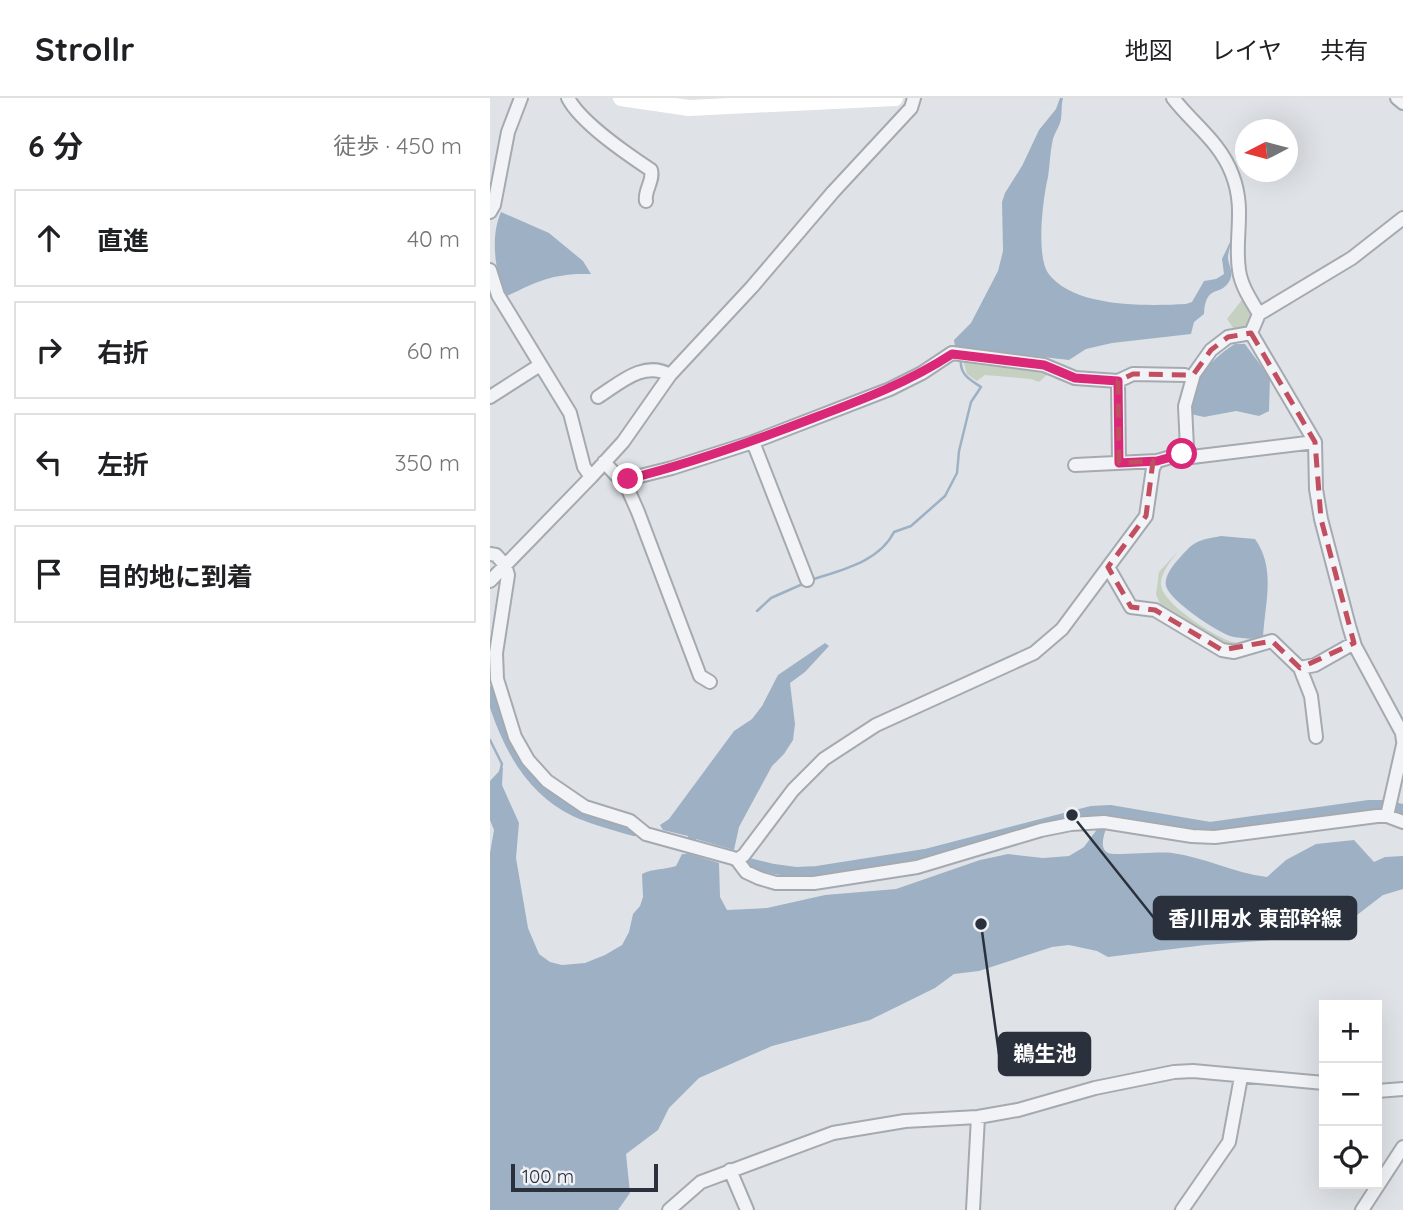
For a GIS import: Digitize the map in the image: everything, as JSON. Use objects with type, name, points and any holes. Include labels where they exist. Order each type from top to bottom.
[{"type":"main road","points":[[621,98],[700,108],[895,98]]},
{"type":"street","points":[[490,212],[494,205],[508,132],[521,98]]},
{"type":"street","points":[[568,98],[580,115],[651,170],[653,177],[646,201]]},
{"type":"street","points":[[490,581],[623,442],[670,375],[911,108],[914,98]]},
{"type":"street","points":[[1173,98],[1211,138],[1233,175],[1241,221],[1238,268],[1242,285],[1259,314]]},
{"type":"street","points":[[1397,98],[1403,103]]},
{"type":"street","points":[[1251,333],[1259,314],[1352,258],[1403,219]]},
{"type":"street","points":[[490,270],[498,295],[570,413],[584,467],[591,477]]},
{"type":"street","points":[[1185,417],[1181,404],[1185,375],[1194,363],[1228,337],[1251,333]]},
{"type":"street","points":[[1251,333],[1315,442],[1316,489],[1321,519],[1354,643],[1402,733],[1398,788],[1387,816]]},
{"type":"street","points":[[1075,465],[1157,461],[1184,452],[1187,447],[1185,406],[1194,374],[1211,350]]},
{"type":"street","points":[[604,462],[617,476],[623,478],[672,468],[753,442],[890,389],[952,354],[1044,365],[1075,378],[1118,381],[1133,374],[1185,375]]},
{"type":"street","points":[[490,397],[540,365]]},
{"type":"street","points":[[598,397],[648,369],[659,369],[670,375]]},
{"type":"street","points":[[1118,381],[1119,463]]},
{"type":"street","points":[[753,442],[807,580]]},
{"type":"street","points":[[1184,452],[1192,457],[1315,442]]},
{"type":"street","points":[[735,859],[744,855],[793,790],[824,759],[876,724],[1034,653],[1062,629],[1146,516],[1153,468],[1157,461]]},
{"type":"street","points":[[623,478],[700,676],[710,682]]},
{"type":"street","points":[[490,554],[496,555],[509,575],[496,653],[497,679],[515,737],[528,760],[547,781],[585,807],[630,821],[646,834],[735,859],[746,872],[776,883],[814,883],[917,867],[1041,830],[1071,824],[1104,822],[1215,837],[1387,816],[1403,822]]},
{"type":"street","points":[[1108,567],[1131,607],[1155,610],[1222,650],[1234,652],[1272,641],[1300,668],[1311,696],[1316,737]]},
{"type":"street","points":[[1300,668],[1315,665],[1354,643]]},
{"type":"street","points":[[669,1210],[701,1182],[833,1133],[905,1121],[978,1117],[1018,1110],[1095,1088],[1174,1072],[1193,1071],[1319,1083]]},
{"type":"street","points":[[1182,1210],[1229,1142],[1241,1077]]},
{"type":"street","points":[[1382,1091],[1403,1089]]},
{"type":"street","points":[[973,1210],[978,1117]]},
{"type":"street","points":[[1362,1210],[1403,1147]]},
{"type":"street","points":[[730,1170],[747,1210]]},
{"type":"highlighted area","points":[[1251,333],[1315,442],[1321,519],[1354,643],[1300,668],[1272,641],[1222,650],[1155,610],[1131,607],[1108,567],[1146,516],[1153,461],[1119,463],[1118,381],[1133,374],[1193,375],[1211,350],[1228,337]]},
{"type":"green space","points":[[1244,297],[1255,315],[1247,328],[1236,332],[1227,319]]},
{"type":"green space","points":[[963,360],[1043,369],[1048,374],[1039,382],[985,375],[977,381],[967,374]]},
{"type":"green space","points":[[1178,551],[1166,567],[1161,581],[1170,601],[1215,634],[1233,642],[1255,645],[1225,646],[1172,617],[1160,604],[1156,594],[1159,572]]},
{"type":"water","points":[[1060,98],[1063,98],[1061,119],[1052,144],[1041,240],[1044,265],[1048,273],[1075,293],[1092,299],[1132,304],[1186,304],[1192,302],[1204,281],[1224,274],[1222,259],[1231,240],[1228,257],[1230,280],[1208,298],[1204,314],[1194,322],[1191,334],[1112,343],[1086,349],[1069,360],[955,347],[954,340],[971,323],[998,271],[1003,251],[1002,202],[1005,193],[1022,166],[1039,130],[1056,109]]},
{"type":"water","points":[[501,212],[549,233],[583,261],[591,274],[546,279],[505,297],[495,254],[496,232]]},
{"type":"water","points":[[1235,344],[1245,344],[1270,378],[1269,411],[1259,416],[1236,411],[1204,417],[1191,414],[1194,392],[1203,373],[1217,357]]},
{"type":"water","points":[[1221,536],[1255,539],[1262,551],[1268,588],[1263,640],[1223,633],[1184,607],[1166,586],[1170,570],[1191,546],[1199,541]]},
{"type":"water","points":[[825,643],[829,646],[805,672],[790,683],[795,724],[793,740],[772,766],[739,827],[734,850],[696,839],[693,855],[719,863],[720,897],[727,910],[767,908],[825,895],[896,889],[980,860],[1008,854],[1043,858],[1069,856],[1084,847],[1098,828],[1106,828],[1103,845],[1108,853],[1172,853],[1267,877],[1286,860],[1316,844],[1354,840],[1374,862],[1385,857],[1403,856],[1403,889],[1383,895],[1357,915],[1312,931],[1273,940],[1108,957],[1097,951],[1069,945],[1052,947],[979,971],[954,974],[935,988],[870,1020],[772,1046],[699,1078],[669,1108],[658,1130],[626,1154],[630,1193],[618,1210],[490,1210],[490,853],[494,830],[490,820],[490,781],[503,767],[502,785],[519,823],[516,858],[528,928],[539,954],[550,962],[562,965],[585,963],[605,955],[622,945],[629,932],[633,914],[643,897],[642,874],[676,866],[682,854],[686,854],[688,836],[663,830],[660,825],[669,819],[734,731],[752,719],[778,675]]},
{"type":"waterway","points":[[811,580],[869,558],[879,551],[894,532],[911,526],[945,496],[957,473],[959,451],[971,402],[981,387],[963,372],[961,358]]},
{"type":"waterway","points":[[757,611],[771,598],[805,583]]},
{"type":"waterway","points":[[490,691],[512,748],[522,765],[548,794],[583,815],[634,831]]},
{"type":"waterway","points":[[490,740],[502,764],[500,772]]},
{"type":"waterway","points":[[745,862],[796,872],[817,871],[925,854],[1091,811],[1110,810],[1210,827],[1369,805],[1403,809]]},
{"type":"place","name":"香川用水 東部幹線","points":[[1072,815]]},
{"type":"place","name":"鵜生池","points":[[981,924]]},
{"type":"route","points":[[628,479],[753,442],[890,389],[952,354],[1044,365],[1075,378],[1118,381],[1119,463],[1157,461],[1182,454]]}]
